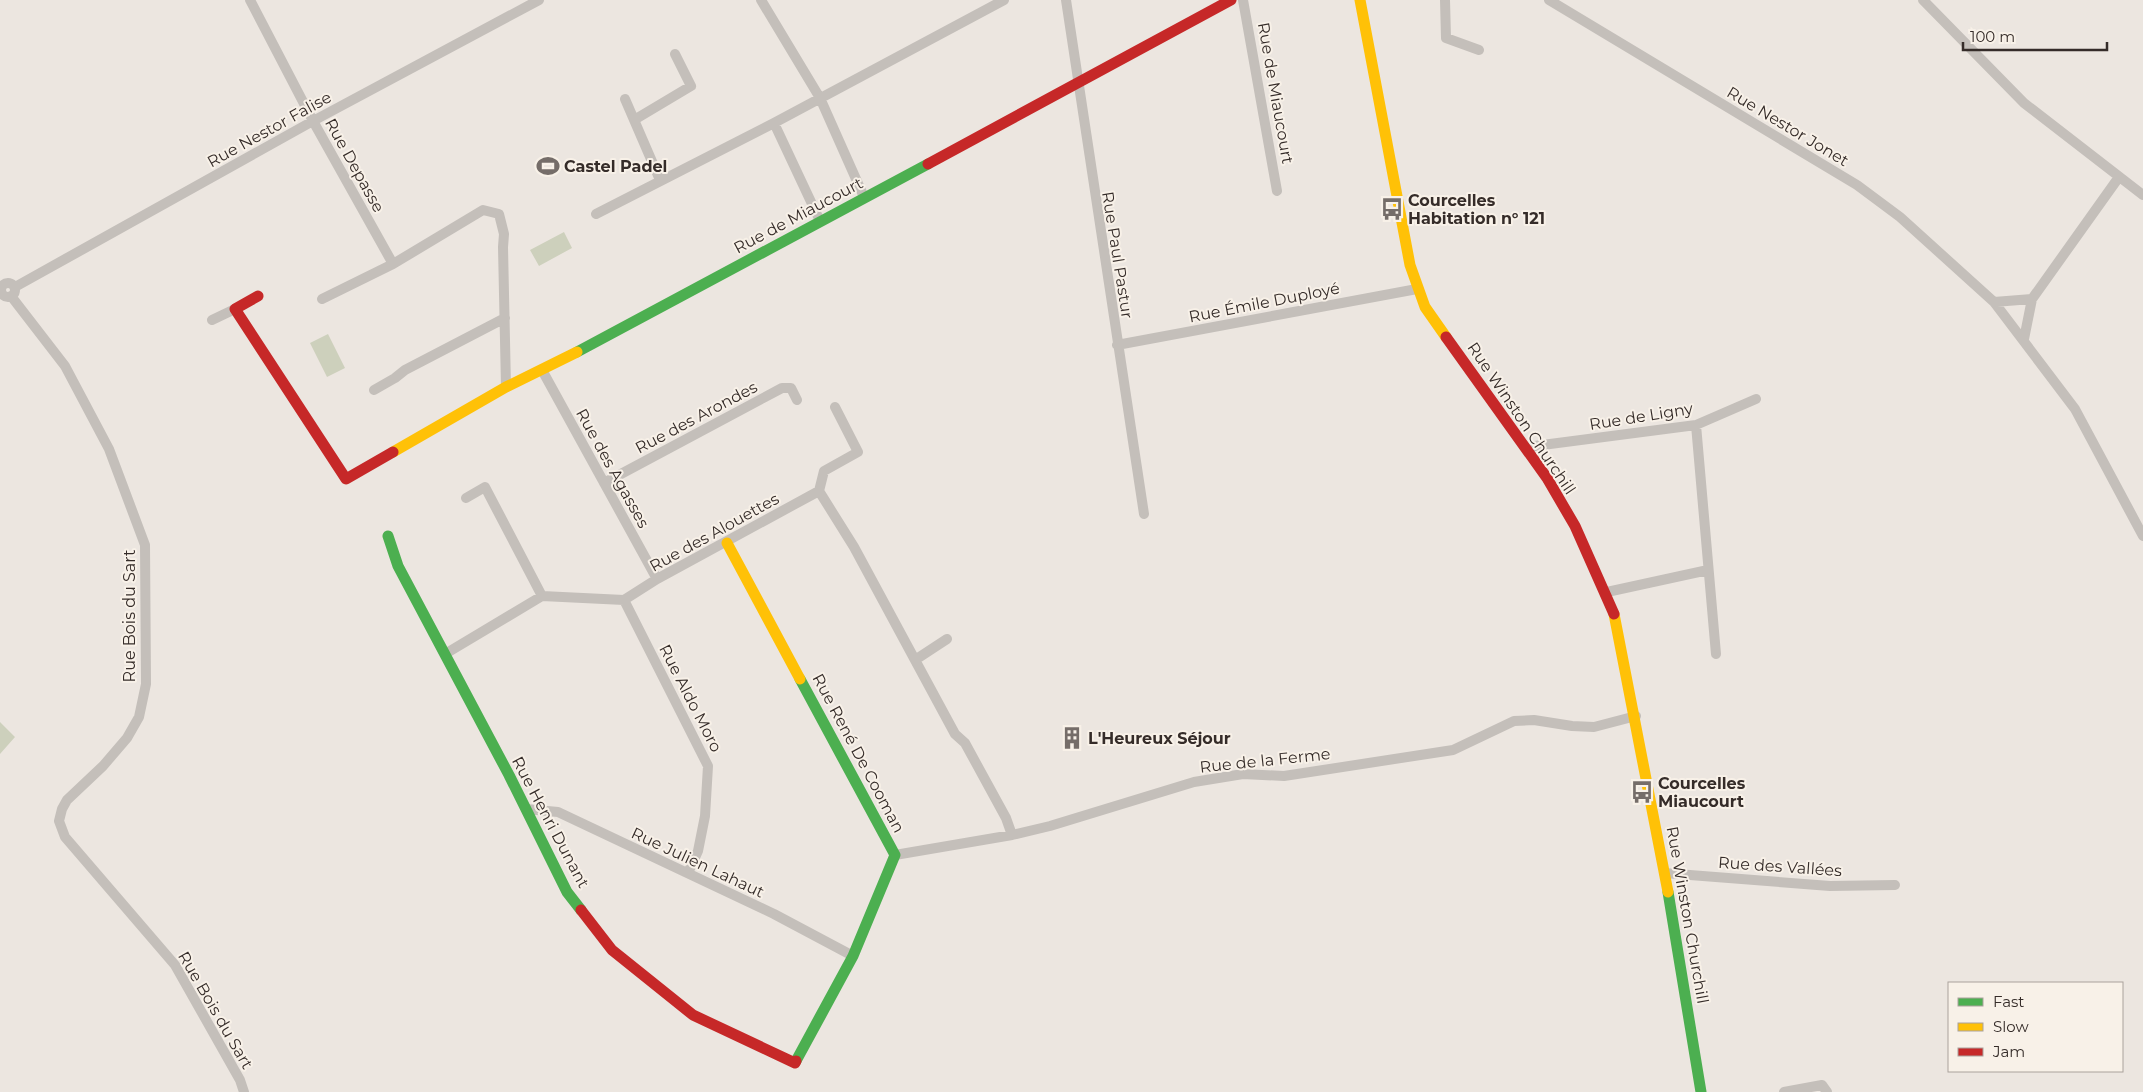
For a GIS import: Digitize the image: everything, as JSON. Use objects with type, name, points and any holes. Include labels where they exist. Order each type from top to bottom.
[{"type":"street","name":"Rue Depasse","points":[[250,0],[313,121],[393,264]]},
{"type":"street","name":"Rue Nestor Falise","points":[[13,291],[313,121],[539,0]]},
{"type":"street","points":[[761,0],[820,98],[864,197]]},
{"type":"street","points":[[596,214],[774,123],[1004,0]]},
{"type":"street","name":"Rue Paul Pastur","points":[[1066,0],[1077,83],[1144,514]]},
{"type":"street","name":"Rue de Miaucourt","points":[[234,309],[346,479],[506,387],[542,370],[1231,0]]},
{"type":"street","name":"Rue de Miaucourt","points":[[1243,0],[1277,191]]},
{"type":"street","name":"Rue Winston Churchill","points":[[1360,0],[1410,265],[1417,288],[1425,307],[1527,447],[1575,526],[1607,592],[1621,638],[1636,716],[1701,1092]]},
{"type":"street","points":[[1445,0],[1446,38],[1479,50]]},
{"type":"street","name":"Rue Nestor Jonet","points":[[1548,0],[1857,185],[1900,217],[1994,302],[2024,339],[2075,409],[2143,536]]},
{"type":"street","points":[[1923,0],[2024,103],[2143,195]]},
{"type":"street","points":[[634,120],[692,86],[675,54]]},
{"type":"street","points":[[625,99],[660,180]]},
{"type":"street","points":[[774,123],[820,221]]},
{"type":"street","points":[[2024,339],[2032,299],[2119,177]]},
{"type":"street","points":[[322,299],[393,264],[483,210],[499,214],[504,234],[506,387]]},
{"type":"street","points":[[1,287],[7,283],[13,291]]},
{"type":"street","name":"Rue Émile Duployé","points":[[1117,344],[1417,288]]},
{"type":"street","name":"Rue Bois du Sart","points":[[13,291],[64,366],[105,441],[145,545],[146,684],[139,717],[127,738],[109,759],[67,800],[62,809],[60,821],[64,837],[175,965],[240,1080],[244,1092]]},
{"type":"street","points":[[212,320],[258,296]]},
{"type":"street","points":[[1994,302],[2032,299]]},
{"type":"street","points":[[374,390],[405,370],[505,318]]},
{"type":"street","name":"Rue des Agasses","points":[[542,370],[657,579]]},
{"type":"street","name":"Rue des Arondes","points":[[604,483],[782,388],[791,388],[797,400]]},
{"type":"street","name":"Rue de Ligny","points":[[1527,447],[1696,425],[1756,399]]},
{"type":"street","points":[[835,407],[858,452],[824,471],[819,491],[854,547],[955,734],[964,743],[1006,818],[1012,835]]},
{"type":"street","points":[[1696,425],[1716,654]]},
{"type":"street","points":[[466,498],[485,487],[542,596]]},
{"type":"street","name":"Rue des Alouettes","points":[[624,600],[657,579],[727,543],[819,491]]},
{"type":"street","name":"Rue Henri Dunant","points":[[388,536],[398,566],[526,809],[567,892],[612,950],[693,1015],[795,1063]]},
{"type":"street","name":"Rue René De Cooman","points":[[727,543],[895,855],[853,956],[795,1063]]},
{"type":"street","points":[[1607,592],[1708,570]]},
{"type":"street","points":[[444,654],[542,596],[624,600]]},
{"type":"street","name":"Rue Aldo Moro","points":[[624,600],[708,766],[706,816],[698,851],[688,873]]},
{"type":"street","points":[[915,660],[947,639]]},
{"type":"street","name":"Rue de la Ferme","points":[[895,855],[1012,835],[1050,826],[1194,782],[1242,774],[1284,776],[1453,750],[1514,721],[1534,720],[1572,726],[1594,727],[1636,716]]},
{"type":"street","name":"Rue Julien Lahaut","points":[[526,809],[558,812],[688,873],[853,956]]},
{"type":"street","name":"Rue des Vallées","points":[[1664,873],[1830,886],[1895,885]]},
{"type":"street","points":[[1784,1092],[1822,1086],[1827,1092]]},
{"type":"green space","points":[[564,232],[572,248],[539,266],[530,250]]},
{"type":"green space","points":[[328,334],[345,368],[327,377],[310,343]]},
{"type":"green space","points":[[0,722],[15,737],[0,754]]},
{"type":"traffic: fast","points":[[577,352],[928,164]]},
{"type":"traffic: fast","points":[[388,536],[398,566],[509,775],[567,892],[581,910]]},
{"type":"traffic: fast","points":[[796,1061],[853,956],[895,855],[800,679]]},
{"type":"traffic: fast","points":[[1668,892],[1701,1092]]},
{"type":"traffic: slow","points":[[1360,0],[1410,265],[1425,307],[1446,337]]},
{"type":"traffic: slow","points":[[393,452],[506,387],[577,352]]},
{"type":"traffic: slow","points":[[727,543],[800,679]]},
{"type":"traffic: slow","points":[[1614,614],[1668,892]]},
{"type":"traffic: jam","points":[[928,164],[1231,0]]},
{"type":"traffic: jam","points":[[258,296],[235,309],[346,479],[393,452]]},
{"type":"traffic: jam","points":[[1446,337],[1547,478],[1575,526],[1614,614]]},
{"type":"traffic: jam","points":[[581,910],[612,950],[693,1015],[795,1063],[796,1061]]},
{"type":"place","name":"Castel Padel","points":[[548,166]]},
{"type":"place","name":"Courcelles Habitation n° 121","points":[[1392,209]]},
{"type":"place","name":"L'Heureux Séjour","points":[[1072,738]]},
{"type":"place","name":"Courcelles Miaucourt","points":[[1642,792]]}]
